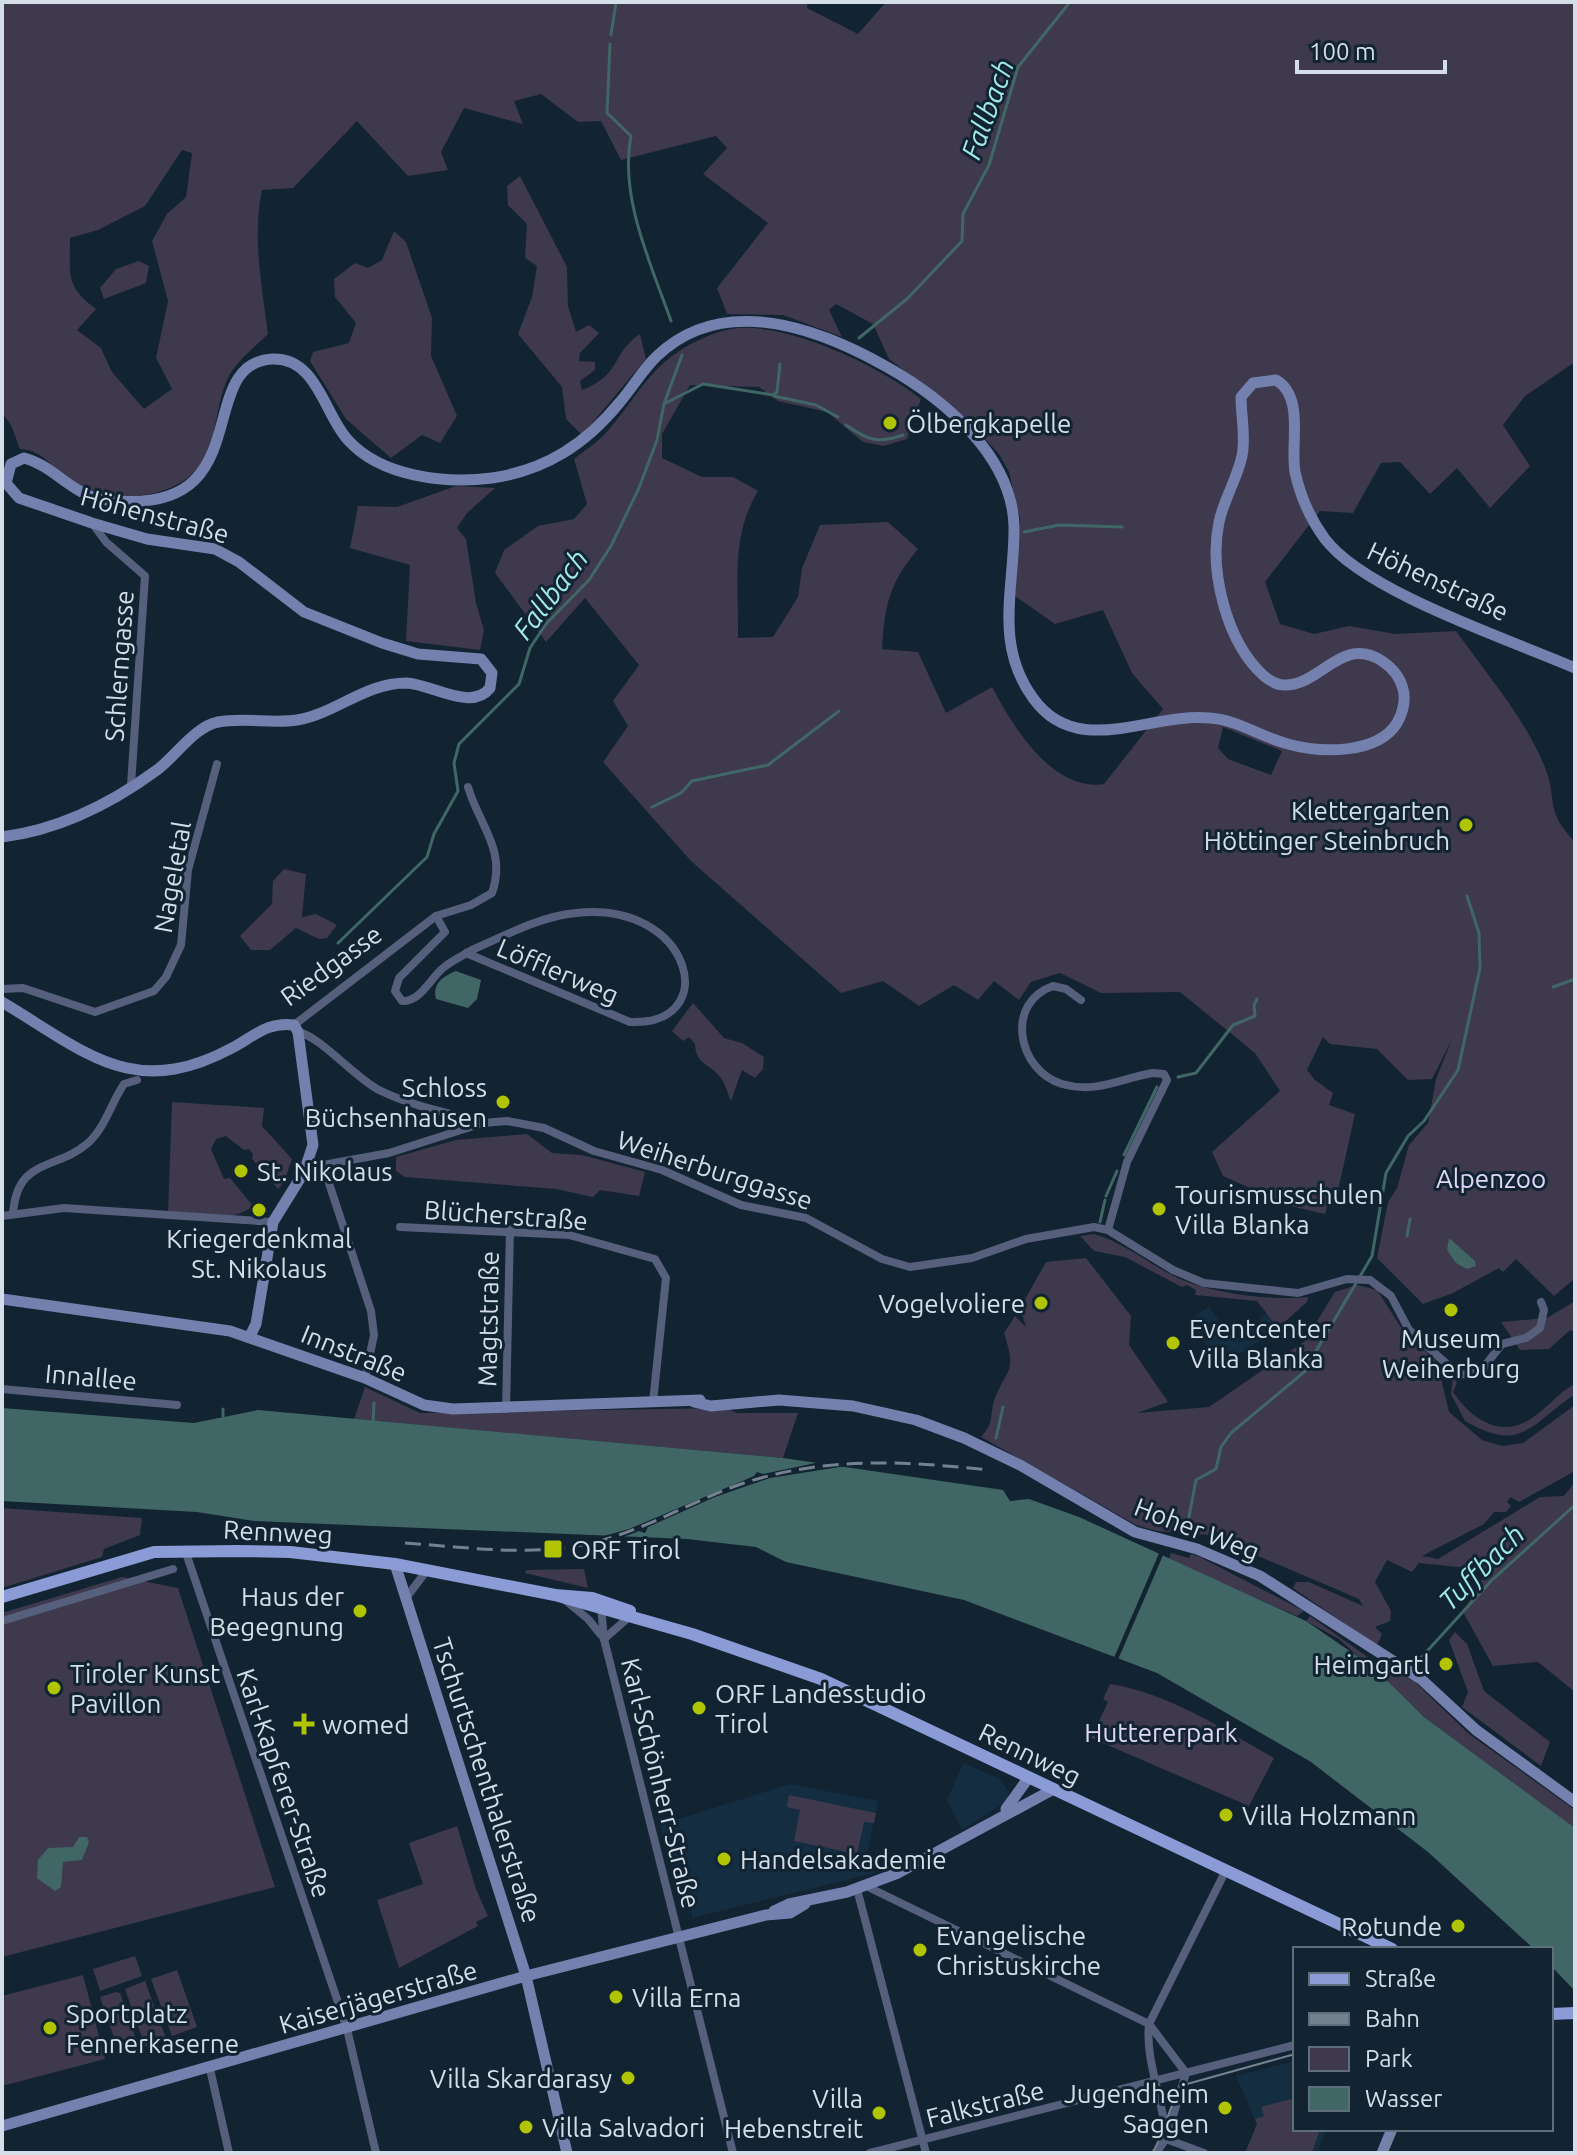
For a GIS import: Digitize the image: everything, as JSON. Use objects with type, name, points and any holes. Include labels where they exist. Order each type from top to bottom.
[{"type":"main road","name":"Rennweg","points":[[2,1597],[126,1559],[185,1550],[290,1552],[395,1564],[601,1605],[821,1679],[1390,1947]]},
{"type":"main road","name":"Rennweg","points":[[601,1605],[629,1617],[645,1619]]},
{"type":"street","name":"Höhenstraße","points":[[2,837],[65,821],[154,772],[215,722],[300,719],[367,691],[401,683],[429,686],[476,699],[488,691],[494,679],[487,664],[475,657],[404,651],[304,612],[239,562],[215,549],[147,539],[92,523],[19,498],[4,483],[11,464],[24,458],[38,462],[65,485],[94,498],[144,501],[177,492],[198,478],[212,458],[238,374],[253,364],[275,359],[298,365],[306,373],[345,437],[374,460],[406,472],[452,479],[511,474],[549,461],[590,436],[651,362],[681,338],[723,321],[774,324],[838,344],[891,369],[951,415],[990,455],[1008,488],[1013,516],[1007,611],[1012,644],[1027,689],[1054,720],[1072,728],[1098,731],[1204,717],[1225,720],[1305,748],[1364,745],[1388,733],[1401,717],[1404,691],[1395,673],[1373,656],[1352,654],[1332,660],[1297,682],[1280,685],[1272,682],[1258,669],[1241,642],[1220,583],[1215,549],[1221,514],[1243,453],[1241,397],[1253,383],[1271,379],[1285,386],[1292,397],[1295,472],[1304,499],[1321,533],[1341,556],[1379,583],[1575,668]]},
{"type":"street","name":"Schlerngasse","points":[[92,523],[106,542],[145,576],[131,785]]},
{"type":"street","name":"Nageletal","points":[[2,989],[23,988],[95,1012],[154,991],[166,977],[181,945],[188,870],[217,764]]},
{"type":"street","name":"Riedgasse","points":[[2,1002],[104,1062],[131,1071],[198,1066],[267,1027],[296,1029],[436,916],[471,905],[488,897],[494,890],[495,845],[476,813],[468,787]]},
{"type":"street","name":"Löfflerweg","points":[[436,916],[445,932],[399,978],[395,986],[399,998],[411,1001],[440,970],[466,953],[552,918],[596,912],[637,921],[658,930],[678,950],[685,978],[678,1001],[665,1015],[647,1022],[630,1022],[466,953]]},
{"type":"street","points":[[1081,1000],[1066,989],[1053,986],[1036,996],[1023,1012],[1023,1040],[1043,1074],[1059,1083],[1086,1088],[1153,1073],[1164,1074],[1167,1080],[1147,1114],[1127,1162],[1108,1230],[1173,1270],[1204,1283],[1298,1293],[1350,1278],[1370,1280],[1391,1296],[1409,1330],[1459,1375],[1480,1372],[1502,1344],[1526,1338],[1540,1328],[1544,1310],[1541,1302]]},
{"type":"street","name":"Weiherburggasse","points":[[296,1029],[309,1034],[351,1072],[379,1090],[405,1101],[483,1123]]},
{"type":"street","points":[[250,1336],[256,1324],[273,1222],[309,1161],[313,1127],[296,1029]]},
{"type":"street","points":[[13,1214],[21,1182],[35,1169],[87,1144],[124,1084],[137,1080]]},
{"type":"street","name":"Weiherburggasse","points":[[309,1161],[323,1165],[389,1153],[483,1123],[507,1121],[544,1128],[594,1151],[696,1182],[741,1205],[806,1218],[882,1259],[910,1267],[972,1258],[1026,1239],[1094,1227],[1108,1230]]},
{"type":"street","points":[[323,1165],[371,1311],[374,1335],[365,1378]]},
{"type":"street","points":[[2,1216],[64,1208],[273,1222]]},
{"type":"street","name":"Blücherstraße","points":[[400,1227],[510,1229],[569,1235],[655,1259],[666,1278],[653,1402]]},
{"type":"street","name":"Magtstraße","points":[[506,1409],[510,1229]]},
{"type":"street","name":"Innstraße","points":[[2,1299],[146,1318],[250,1336],[365,1378],[424,1405],[453,1409],[694,1402],[711,1398],[730,1402],[779,1400],[853,1406]]},
{"type":"street","name":"Innallee","points":[[2,1389],[177,1405]]},
{"type":"street","name":"Hoher Weg","points":[[853,1406],[916,1420],[964,1438],[1020,1465],[1135,1532],[1197,1549],[1260,1576],[1421,1679],[1476,1730],[1575,1802]]},
{"type":"street","name":"Karl-Kapferer-Straße","points":[[185,1550],[347,2029],[376,2153]]},
{"type":"street","name":"Tschurtschenthalerstraße","points":[[395,1564],[526,1976],[567,2153]]},
{"type":"street","points":[[2,1621],[173,1569]]},
{"type":"street","points":[[406,1598],[427,1570]]},
{"type":"street","name":"Karl-Schönherr-Straße","points":[[560,1598],[588,1619],[604,1639]]},
{"type":"street","name":"Karl-Schönherr-Straße","points":[[601,1605],[604,1639],[733,2153]]},
{"type":"street","name":"Karl-Schönherr-Straße","points":[[604,1639],[629,1617]]},
{"type":"street","name":"Kaiserjägerstraße","points":[[994,1820],[1015,1801],[1029,1777]]},
{"type":"street","name":"Kaiserjägerstraße","points":[[2,2126],[210,2069],[526,1976],[766,1915],[789,1904],[805,1904],[862,1887],[932,1857],[1052,1790]]},
{"type":"street","points":[[1166,2139],[1164,2110],[1147,2041],[1149,2024],[1226,1870]]},
{"type":"street","points":[[862,1887],[1149,2024],[1186,2073],[1166,2139],[1156,2153]]},
{"type":"street","points":[[862,1887],[926,2153]]},
{"type":"street","name":"Falkstraße","points":[[870,2153],[1293,2046]]},
{"type":"street","points":[[210,2069],[229,2153]]},
{"type":"street","points":[[1382,2153],[1391,2131]]},
{"type":"street","points":[[1166,2139],[1204,2153]]},
{"type":"shaded area","points":[[1209,1306],[1233,1340],[1261,1321],[1259,1318],[1269,1311],[1277,1324],[1270,1328],[1272,1332],[1221,1367],[1189,1320]]},
{"type":"shaded area","points":[[963,1763],[998,1778],[1009,1792],[1007,1801],[962,1830],[947,1800]]},
{"type":"shaded area","points":[[790,1784],[878,1801],[867,1855],[875,1873],[692,1918],[688,1887],[678,1889],[660,1825]]},
{"type":"shaded area","points":[[1293,2062],[1293,2131],[1325,2131],[1318,2153],[1245,2153],[1257,2124],[1236,2076]]},
{"type":"green space","name":"Alpenzoo","points":[[2,2],[808,2],[807,8],[858,34],[886,2],[1575,2],[1575,362],[1525,396],[1503,425],[1530,466],[1490,508],[1457,468],[1430,494],[1400,462],[1381,463],[1353,513],[1320,511],[1265,582],[1280,624],[1314,634],[1349,626],[1396,634],[1456,631],[1515,713],[1544,765],[1555,812],[1575,842],[1575,1283],[1573,1280],[1554,1296],[1516,1259],[1503,1272],[1499,1268],[1453,1293],[1423,1304],[1377,1258],[1388,1202],[1397,1188],[1409,1145],[1428,1123],[1436,1079],[1452,1039],[1432,1079],[1408,1080],[1377,1049],[1330,1044],[1323,1037],[1307,1070],[1333,1093],[1329,1105],[1355,1114],[1337,1195],[1329,1199],[1325,1214],[1290,1206],[1223,1176],[1212,1152],[1280,1091],[1255,1053],[1180,992],[1101,993],[1060,973],[1031,982],[1019,1000],[994,981],[978,1000],[954,985],[919,1006],[883,981],[841,993],[691,861],[603,762],[628,726],[613,701],[639,665],[585,598],[546,642],[495,573],[504,550],[538,526],[574,519],[587,504],[574,459],[603,436],[658,369],[691,344],[710,335],[739,328],[761,329],[809,340],[859,361],[921,399],[907,439],[884,446],[863,442],[827,412],[778,401],[759,387],[690,385],[662,434],[662,458],[702,477],[733,477],[758,491],[749,508],[740,544],[738,638],[773,637],[798,597],[802,568],[820,525],[888,522],[918,549],[890,595],[882,649],[918,652],[946,713],[992,687],[1023,737],[1051,767],[1085,784],[1104,784],[1163,709],[1132,673],[1103,610],[1055,624],[1015,596],[1020,519],[1009,472],[999,454],[964,417],[889,359],[873,324],[836,304],[829,310],[842,337],[783,315],[727,314],[717,288],[768,223],[703,174],[727,148],[716,136],[621,160],[601,121],[578,122],[541,94],[514,101],[523,124],[464,108],[441,152],[448,170],[408,176],[357,121],[293,188],[262,190],[258,244],[268,334],[230,373],[208,451],[193,473],[182,482],[157,493],[129,496],[90,489],[67,478],[36,453],[20,449],[11,425],[2,413]],"holes":[[[182,150],[192,153],[186,197],[167,214],[152,241],[168,301],[156,358],[172,389],[144,409],[112,372],[101,348],[77,330],[96,309],[79,293],[71,279],[70,238],[98,230],[145,206]],[[1223,727],[1282,751],[1271,775],[1228,759],[1218,748]]]},
{"type":"green space","points":[[520,176],[567,267],[568,306],[576,332],[589,325],[599,333],[580,353],[579,361],[595,362],[595,370],[580,381],[582,390],[604,377],[624,349],[640,334],[646,359],[582,435],[566,419],[562,387],[518,334],[532,297],[537,266],[525,258],[527,224],[508,205],[507,186]]},
{"type":"green space","points":[[394,231],[406,242],[432,318],[431,356],[457,416],[440,443],[422,435],[391,458],[346,419],[310,361],[313,352],[349,343],[356,323],[335,297],[334,279],[355,263],[368,268],[382,260]]},
{"type":"green space","points":[[139,261],[149,266],[146,283],[104,299],[100,288],[116,269]]},
{"type":"green space","points":[[456,486],[495,488],[467,513],[457,528],[466,539],[476,603],[484,630],[480,650],[406,641],[410,565],[350,548],[358,506],[397,507]]},
{"type":"green space","points":[[284,869],[306,874],[302,917],[316,914],[337,925],[327,938],[319,939],[296,928],[270,950],[251,950],[240,936],[272,904],[273,881]]},
{"type":"green space","points":[[693,1003],[724,1038],[742,1043],[764,1057],[763,1069],[755,1078],[742,1070],[731,1101],[720,1077],[698,1056],[695,1044],[689,1037],[683,1041],[672,1031]]},
{"type":"green space","points":[[172,1102],[264,1108],[262,1126],[292,1159],[284,1182],[278,1189],[252,1159],[249,1149],[244,1150],[226,1136],[216,1139],[211,1149],[224,1179],[230,1178],[253,1206],[244,1212],[224,1217],[168,1214]]},
{"type":"green space","points":[[527,1134],[552,1153],[582,1155],[645,1172],[639,1196],[600,1190],[593,1197],[556,1189],[405,1177],[396,1171],[396,1157],[456,1140]]},
{"type":"green space","points":[[1094,1234],[1125,1247],[1172,1275],[1202,1287],[1257,1297],[1308,1297],[1307,1302],[1278,1328],[1257,1301],[1195,1295],[1196,1290],[1187,1285],[1182,1287],[1125,1257],[1094,1251],[1080,1236]]},
{"type":"green space","points":[[1086,1258],[1131,1316],[1129,1345],[1168,1402],[1137,1413],[1209,1407],[1305,1341],[1335,1292],[1357,1285],[1377,1290],[1402,1329],[1437,1362],[1449,1412],[1482,1440],[1502,1446],[1523,1443],[1575,1405],[1575,1471],[1519,1502],[1510,1497],[1507,1502],[1511,1506],[1506,1512],[1494,1512],[1484,1524],[1422,1556],[1438,1559],[1540,1497],[1564,1496],[1575,1482],[1575,1692],[1538,1662],[1493,1666],[1463,1612],[1488,1570],[1419,1563],[1412,1572],[1387,1560],[1375,1582],[1391,1611],[1390,1621],[1375,1627],[1382,1634],[1377,1646],[1293,1588],[1296,1582],[1309,1582],[1363,1606],[1359,1599],[1209,1535],[1157,1531],[1136,1525],[981,1437],[990,1423],[994,1401],[1009,1370],[1010,1357],[1004,1333],[1015,1316],[1026,1327],[1020,1308],[1046,1262]]},
{"type":"green space","points":[[1575,1301],[1575,1330],[1569,1331],[1549,1349],[1520,1350],[1501,1322],[1547,1318]]},
{"type":"green space","points":[[1453,1377],[1457,1383],[1453,1392],[1461,1402],[1479,1419],[1501,1427],[1524,1423],[1575,1384],[1575,1394],[1524,1431],[1500,1435],[1465,1421],[1451,1394]]},
{"type":"green space","points":[[365,1387],[420,1413],[725,1408],[737,1413],[798,1413],[783,1458],[354,1419]]},
{"type":"green space","points":[[2,1508],[142,1518],[140,1535],[104,1549],[102,1557],[2,1588]]},
{"type":"green space","points":[[1171,1553],[1189,1558],[1191,1554],[1198,1556],[1304,1611],[1297,1616],[1169,1560]]},
{"type":"green space","points":[[584,1569],[588,1588],[525,1573],[526,1570]]},
{"type":"green space","points":[[122,1577],[178,1588],[275,1887],[2,1957],[2,1613]]},
{"type":"green space","points":[[1310,1616],[1369,1658],[1414,1681],[1469,1734],[1575,1810],[1575,1828],[1424,1717],[1339,1639],[1306,1621]]},
{"type":"green space","points":[[1455,1632],[1467,1644],[1484,1691],[1550,1742],[1541,1766],[1462,1707],[1468,1692],[1449,1640]]},
{"type":"green space","name":"Huttererpark","points":[[1110,1684],[1174,1704],[1274,1758],[1249,1806],[1091,1738],[1108,1702],[1103,1699]]},
{"type":"green space","points":[[789,1795],[876,1813],[874,1823],[864,1822],[857,1854],[794,1841],[800,1810],[787,1807]]},
{"type":"green space","points":[[457,1826],[476,1889],[488,1916],[476,1922],[478,1926],[399,1968],[377,1900],[423,1884],[409,1843]]},
{"type":"green space","points":[[135,1956],[142,1976],[100,1991],[93,1969]]},
{"type":"green space","points":[[177,1970],[197,2027],[172,2036],[151,1979]]},
{"type":"green space","name":"Sportplatz Fennerkaserne","points":[[83,1975],[105,2059],[2,2086],[2,1996]]},
{"type":"green space","points":[[145,1981],[166,2038],[145,2046],[125,1989]]},
{"type":"green space","points":[[120,1993],[139,2048],[120,2055],[100,1997]]},
{"type":"green space","points":[[1291,2099],[1293,2131],[1319,2131],[1312,2153],[1245,2153],[1257,2124],[1255,2119],[1264,2116],[1261,2107]]},
{"type":"water","points":[[456,971],[481,980],[477,999],[468,1008],[436,999],[440,981]]},
{"type":"water","points":[[1449,1238],[1475,1261],[1476,1266],[1467,1269],[1456,1263],[1447,1250]]},
{"type":"water","points":[[2,1408],[194,1423],[258,1410],[783,1458],[1003,1490],[1010,1501],[1029,1499],[1079,1517],[1306,1621],[1373,1667],[1424,1717],[1575,1828],[1575,1991],[1553,1968],[1553,1947],[1532,1947],[1428,1852],[1311,1762],[1157,1673],[964,1600],[786,1562],[756,1547],[687,1539],[254,1521],[197,1512],[2,1501]]},
{"type":"water","points":[[79,1837],[87,1837],[89,1842],[82,1860],[63,1862],[61,1887],[55,1891],[37,1878],[38,1860],[48,1848],[73,1847]]},
{"type":"pier","points":[[825,1461],[858,1464],[770,1478],[715,1497],[648,1527],[645,1533],[639,1531],[613,1541],[589,1540],[629,1529],[754,1476],[757,1472],[763,1474]]},
{"type":"pier","points":[[1160,1551],[1164,1553],[1117,1662],[1113,1660]]},
{"type":"waterway","points":[[611,35],[616,2]]},
{"type":"waterway","name":"Fallbach","points":[[859,338],[908,298],[962,241],[963,214],[989,165],[1018,67],[1070,2]]},
{"type":"waterway","points":[[610,44],[607,113],[631,136],[628,159],[633,206],[646,254],[671,321]]},
{"type":"waterway","points":[[664,404],[682,355]]},
{"type":"waterway","name":"Fallbach","points":[[338,943],[427,857],[434,834],[458,791],[454,763],[459,744],[519,684],[530,648],[546,624],[589,580],[611,546],[639,488],[657,440],[664,404],[703,384],[773,395],[777,392],[780,364]]},
{"type":"waterway","points":[[774,396],[816,405],[838,417]]},
{"type":"waterway","points":[[846,425],[873,439],[903,435]]},
{"type":"waterway","points":[[1024,532],[1059,525],[1122,527]]},
{"type":"waterway","points":[[652,807],[681,793],[692,781],[768,765],[839,711]]},
{"type":"waterway","points":[[1187,1527],[1196,1480],[1216,1469],[1221,1447],[1231,1433],[1321,1358],[1316,1351],[1372,1256],[1386,1173],[1408,1136],[1424,1121],[1458,1070],[1480,968],[1479,933],[1467,896]]},
{"type":"waterway","points":[[1553,987],[1575,979]]},
{"type":"waterway","points":[[1178,1077],[1196,1073],[1233,1025],[1255,1016],[1257,999]]},
{"type":"waterway","points":[[1124,1155],[1157,1087]]},
{"type":"waterway","points":[[1106,1196],[1117,1171]]},
{"type":"waterway","points":[[1100,1222],[1105,1200]]},
{"type":"waterway","points":[[1407,1236],[1410,1219]]},
{"type":"waterway","name":"Fallbach","points":[[373,1423],[374,1403]]},
{"type":"waterway","points":[[996,1438],[1003,1407]]},
{"type":"waterway","points":[[223,1409],[223,1416]]},
{"type":"waterway","name":"Tuffbach","points":[[1419,1660],[1491,1581],[1575,1505]]},
{"type":"tram line","points":[[1152,2153],[1175,2099],[1187,2084],[1293,2055]]},
{"type":"tram line","points":[[1385,2153],[1394,2131]]},
{"type":"railway","points":[[405,1543],[494,1550],[560,1548],[623,1534],[741,1484],[803,1469],[895,1463],[989,1470]]},
{"type":"place","name":"Ölbergkapelle","points":[[890,423]]},
{"type":"place","name":"Klettergarten Höttinger Steinbruch","points":[[1466,825]]},
{"type":"place","name":"Schloss Büchsenhausen","points":[[503,1102]]},
{"type":"place","name":"St. Nikolaus","points":[[241,1171]]},
{"type":"place","name":"Tourismusschulen Villa Blanka","points":[[1159,1209]]},
{"type":"place","name":"Kriegerdenkmal St. Nikolaus","points":[[259,1210]]},
{"type":"place","name":"Vogelvoliere","points":[[1041,1303]]},
{"type":"place","name":"Museum Weiherburg","points":[[1451,1310]]},
{"type":"place","name":"Eventcenter Villa Blanka","points":[[1173,1343]]},
{"type":"place","name":"ORF Tirol","points":[[553,1549]]},
{"type":"place","name":"Haus der Begegnung","points":[[360,1611]]},
{"type":"place","name":"Heimgartl","points":[[1446,1664]]},
{"type":"place","name":"Tiroler Kunst Pavillon","points":[[54,1688]]},
{"type":"place","name":"ORF Landesstudio Tirol","points":[[699,1708]]},
{"type":"place","name":"womed","points":[[304,1724]]},
{"type":"place","name":"Villa Holzmann","points":[[1226,1815]]},
{"type":"place","name":"Handelsakademie","points":[[724,1859]]},
{"type":"place","name":"Rotunde","points":[[1458,1926]]},
{"type":"place","name":"Evangelische Christuskirche","points":[[920,1950]]},
{"type":"place","name":"Villa Erna","points":[[616,1997]]},
{"type":"place","name":"Sportplatz Fennerkaserne","points":[[50,2028]]},
{"type":"place","name":"Villa Skardarasy","points":[[628,2078]]},
{"type":"place","name":"Jugendheim Saggen","points":[[1225,2108]]},
{"type":"place","name":"Villa Hebenstreit","points":[[879,2113]]},
{"type":"place","name":"Villa Salvadori","points":[[526,2127]]}]
